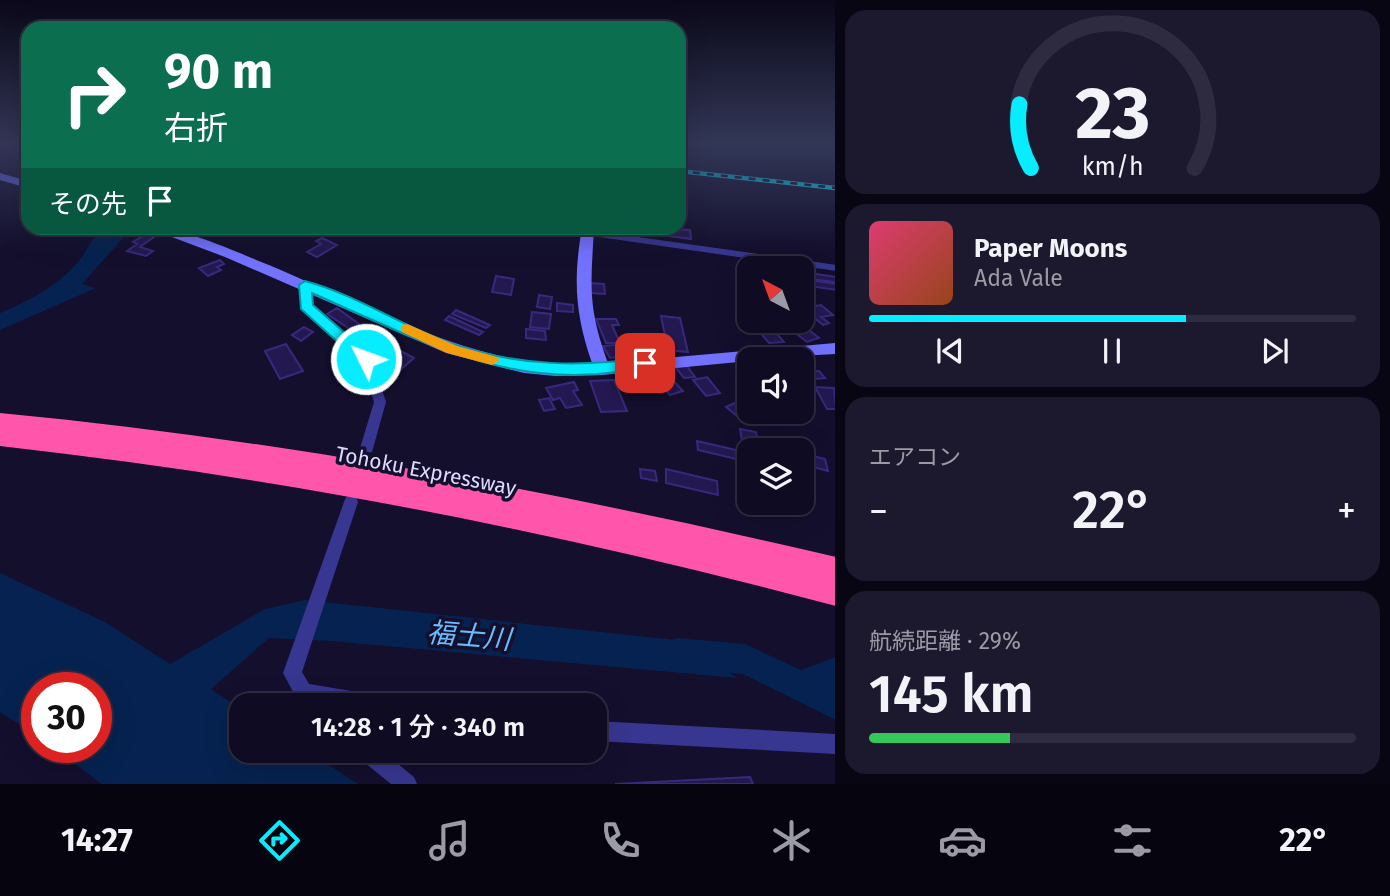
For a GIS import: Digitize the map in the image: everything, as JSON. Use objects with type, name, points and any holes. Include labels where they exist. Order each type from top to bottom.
[{"type":"highway","name":"Tohoku Expressway","points":[[0,421],[113,431],[379,470],[547,502],[835,570]]},
{"type":"highway","name":"Tohoku Expressway","points":[[0,438],[126,450],[374,487],[695,555],[835,592]]},
{"type":"street","points":[[174,235],[230,254],[452,349],[524,367],[555,370],[602,369],[835,348]]},
{"type":"street","points":[[587,235],[580,290],[587,329],[602,369]]},
{"type":"street","points":[[620,235],[835,268]]},
{"type":"street","points":[[305,285],[306,306],[366,359],[380,402],[367,448]]},
{"type":"street","points":[[304,693],[292,673],[351,502]]},
{"type":"street","points":[[607,732],[835,744]]},
{"type":"street","points":[[381,763],[407,784]]},
{"type":"water","points":[[126,235],[82,284],[96,288],[0,330],[0,313],[31,299],[69,272],[95,237]]},
{"type":"water","points":[[0,573],[105,622],[170,664],[265,609],[305,600],[685,641],[737,678],[331,641],[269,638],[211,689],[229,701],[229,763],[326,763],[358,784],[101,784],[74,763],[112,763],[112,672],[21,672],[21,726],[0,712]]},
{"type":"building","points":[[686,230],[690,230],[691,239],[661,235],[686,235]]},
{"type":"building","points":[[144,235],[157,235],[140,247],[153,251],[146,256],[127,251],[137,244],[133,242]]},
{"type":"building","points":[[322,238],[337,245],[317,257],[307,252],[321,244],[316,241]]},
{"type":"building","points":[[220,260],[224,264],[217,267],[221,270],[208,276],[199,268]]},
{"type":"building","points":[[814,274],[835,277],[835,282],[814,279]]},
{"type":"building","points":[[496,276],[514,279],[511,295],[492,292]]},
{"type":"building","points":[[814,281],[835,284],[835,290],[814,287]]},
{"type":"building","points":[[589,283],[604,284],[605,294],[591,293]]},
{"type":"building","points":[[539,295],[552,297],[550,309],[537,307]]},
{"type":"building","points":[[557,303],[573,305],[573,312],[557,311]]},
{"type":"building","points":[[821,305],[833,315],[821,317],[829,323],[823,325],[814,317],[814,306]]},
{"type":"building","points":[[337,308],[359,324],[350,329],[327,314]]},
{"type":"building","points":[[456,310],[490,325],[486,328],[452,314]]},
{"type":"building","points":[[532,312],[551,314],[549,329],[530,327]]},
{"type":"building","points":[[449,316],[483,332],[479,335],[445,320]]},
{"type":"building","points":[[661,316],[680,318],[688,352],[668,350]]},
{"type":"building","points":[[596,319],[616,319],[619,325],[612,325],[620,343],[606,343]]},
{"type":"building","points":[[363,324],[383,341],[369,348],[349,332]]},
{"type":"building","points":[[304,327],[313,332],[301,341],[292,335]]},
{"type":"building","points":[[526,329],[545,331],[546,340],[526,338]]},
{"type":"building","points":[[760,333],[776,333],[784,342],[769,343]]},
{"type":"building","points":[[795,333],[813,333],[819,338],[807,342]]},
{"type":"building","points":[[286,344],[303,371],[280,379],[265,351]]},
{"type":"building","points":[[625,344],[633,355],[610,358],[603,346]]},
{"type":"building","points":[[383,345],[393,353],[379,361],[369,353]]},
{"type":"building","points":[[399,350],[414,358],[399,371],[384,363]]},
{"type":"building","points":[[687,366],[695,377],[684,378],[675,367]]},
{"type":"building","points":[[814,371],[819,371],[825,378],[814,379]]},
{"type":"building","points":[[670,377],[683,391],[670,395],[657,380]]},
{"type":"building","points":[[707,377],[720,393],[706,396],[693,380]]},
{"type":"building","points":[[614,380],[627,411],[601,412],[590,381]]},
{"type":"building","points":[[574,382],[578,390],[573,391],[582,405],[566,408],[560,398],[553,400],[546,388]]},
{"type":"building","points":[[815,387],[834,388],[835,409],[827,409]]},
{"type":"building","points":[[549,398],[555,409],[544,411],[539,400]]},
{"type":"building","points":[[737,402],[737,416],[726,407]]},
{"type":"building","points":[[740,429],[756,432],[757,438],[742,438]]},
{"type":"building","points":[[697,441],[737,450],[737,459],[698,450]]},
{"type":"building","points":[[814,456],[825,459],[828,471],[814,467]]},
{"type":"building","points":[[640,469],[655,471],[657,481],[641,478]]},
{"type":"building","points":[[666,469],[717,481],[718,495],[666,483]]},
{"type":"building","points":[[750,777],[753,784],[615,784]]},
{"type":"waterway","name":"福士川","points":[[677,653],[745,659],[835,704]]},
{"type":"waterway","points":[[800,686],[835,672]]},
{"type":"railway","points":[[758,180],[835,188]]},
{"type":"slow traffic","points":[[407,328],[452,349],[492,360]]},
{"type":"route","points":[[366,359],[306,306],[305,285],[452,349],[502,363],[555,370],[602,369],[645,363]]}]
